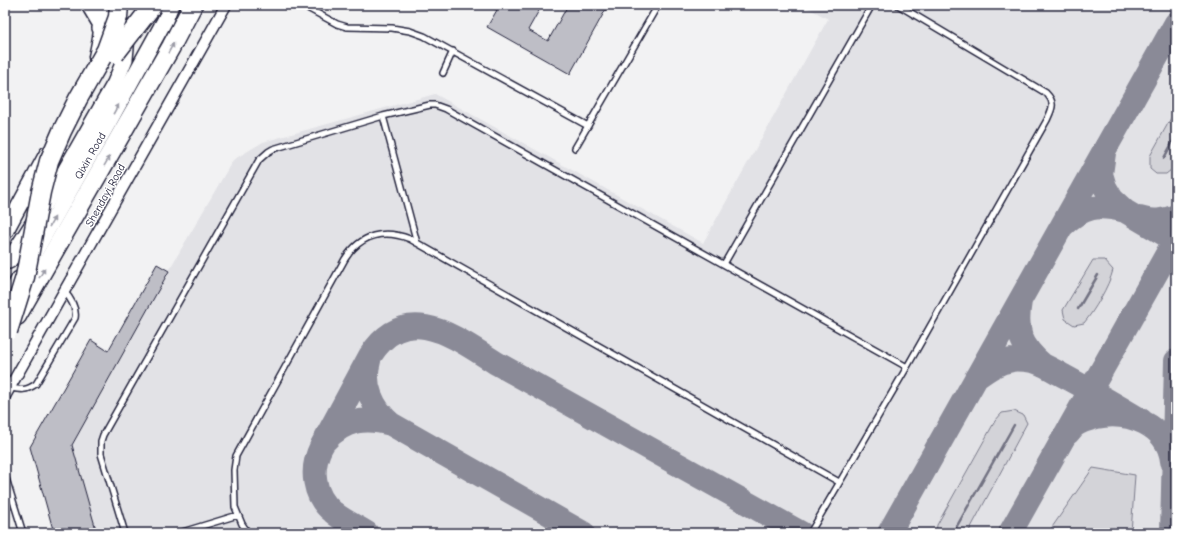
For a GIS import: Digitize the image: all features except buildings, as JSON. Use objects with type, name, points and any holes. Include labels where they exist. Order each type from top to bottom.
[{"type":"highway","points":[[93,73],[103,38],[103,12],[101,5]]},
{"type":"highway","points":[[6,334],[25,277],[41,192],[49,160],[75,105],[106,50],[118,17],[119,5]]},
{"type":"highway","points":[[60,158],[115,54],[128,19],[130,5]]},
{"type":"highway","points":[[115,54],[154,5]]},
{"type":"highway","points":[[6,334],[171,47],[193,5]]},
{"type":"main road","points":[[5,232],[92,71],[99,44],[100,25],[89,5]]},
{"type":"main road","points":[[7,266],[53,192],[115,83],[125,59],[127,36],[119,17],[108,5]]},
{"type":"main road","name":"Qixin Road","points":[[5,305],[110,120],[165,20],[171,5]]},
{"type":"main road","points":[[5,243],[25,217],[60,158]]},
{"type":"main road","points":[[7,266],[25,217]]},
{"type":"street","name":"Shendayi Road","points":[[7,392],[226,5]]},
{"type":"lane","points":[[302,5],[337,24],[347,27],[379,27],[410,31],[424,36],[588,126]]},
{"type":"lane","points":[[575,148],[658,5]]},
{"type":"lane","points":[[724,264],[872,5]]},
{"type":"lane","points":[[810,533],[907,367],[1047,120],[1053,104],[1051,98],[1046,93],[898,5]]},
{"type":"lane","points":[[443,73],[453,51]]},
{"type":"lane","points":[[125,533],[101,454],[101,441],[103,435],[259,160],[273,149],[384,116],[430,105],[441,106],[907,367]]},
{"type":"lane","points":[[384,116],[417,243]]},
{"type":"lane","points":[[248,533],[242,524],[235,507],[234,470],[236,456],[350,252],[355,246],[366,239],[378,234],[389,233],[400,235],[417,243],[839,482]]},
{"type":"lane","points":[[7,392],[24,390],[36,384],[75,318],[76,312],[74,306],[64,291]]},
{"type":"lane","points":[[5,475],[23,533]]},
{"type":"lane","points":[[179,533],[238,515]]},
{"type":"shaded area","points":[[803,5],[1176,5],[1176,533],[54,533],[30,447],[91,340],[109,350],[157,264],[169,270],[233,160],[263,142],[435,94],[703,243],[828,19]]},
{"type":"shaded area","points":[[1176,109],[1176,166],[1166,174],[1156,174],[1150,169],[1150,156]]},
{"type":"shaded area","points":[[1093,260],[1104,260],[1113,270],[1105,291],[1088,318],[1084,323],[1074,325],[1065,319],[1063,310]]},
{"type":"shaded area","points":[[1014,411],[1023,415],[1027,423],[968,533],[936,533],[937,525],[995,421],[1002,413]]},
{"type":"shaded area","points":[[1093,468],[1135,475],[1131,533],[1048,533]]},
{"type":"waterway","points":[[1164,158],[1176,136]]},
{"type":"waterway","points":[[1078,309],[1098,275]]},
{"type":"waterway","points":[[953,533],[1014,425]]},
{"type":"taxiway","points":[[889,533],[1176,23]]},
{"type":"taxiway","points":[[1104,153],[1101,174],[1105,187],[1112,199],[1125,211],[1176,241]]},
{"type":"taxiway","points":[[1063,225],[1078,214],[1092,208],[1099,207],[1125,211]]},
{"type":"taxiway","points":[[1140,218],[1158,220],[1176,216]]},
{"type":"taxiway","points":[[1010,533],[1176,238]]},
{"type":"taxiway","points":[[1020,301],[1018,321],[1021,337],[1029,351],[1043,365]]},
{"type":"taxiway","points":[[367,533],[341,518],[326,506],[321,498],[315,482],[315,464],[321,447],[370,356],[384,339],[400,329],[416,326],[432,328],[449,335],[498,364],[801,533]]},
{"type":"taxiway","points":[[369,361],[367,370],[368,388],[374,404],[391,424],[583,533]]},
{"type":"taxiway","points":[[976,378],[993,367],[1007,361],[1033,361],[1074,381],[1141,420]]},
{"type":"taxiway","points":[[1172,533],[1176,361]]},
{"type":"taxiway","points":[[1068,433],[1074,426],[1087,419],[1108,415],[1133,418],[1155,429],[1169,448],[1172,461]]},
{"type":"taxiway","points":[[326,440],[333,433],[348,424],[364,420],[391,424]]}]
